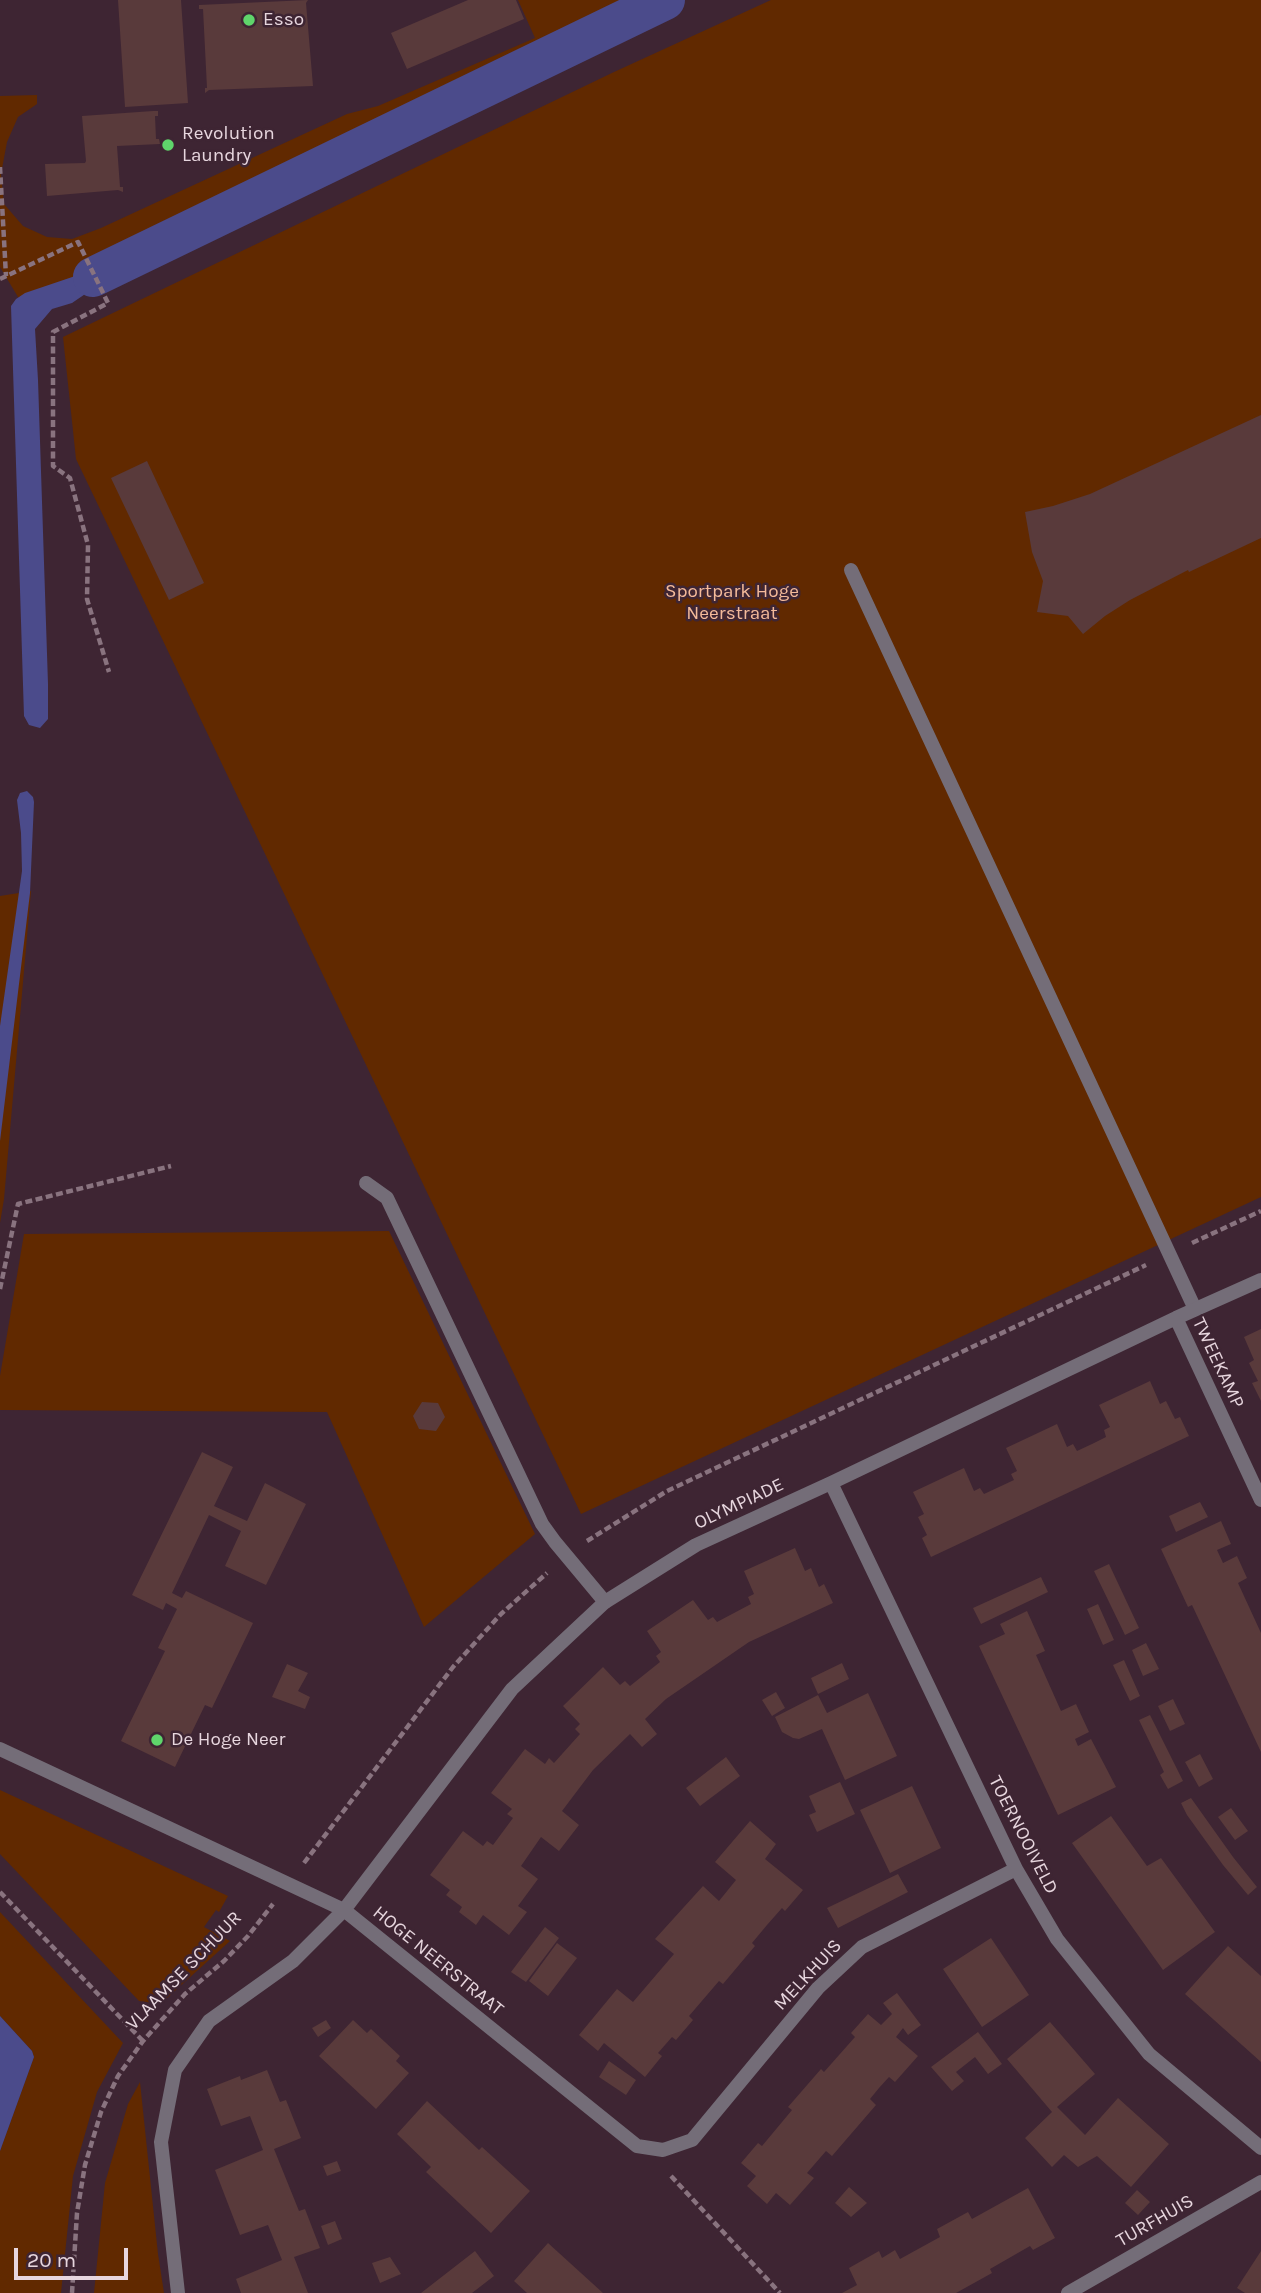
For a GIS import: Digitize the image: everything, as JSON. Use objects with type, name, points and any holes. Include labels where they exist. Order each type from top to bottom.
[{"type":"street","points":[[851,570],[1195,1310]]},
{"type":"street","points":[[366,1183],[387,1198],[542,1524],[605,1602]]},
{"type":"street","name":"OLYMPIADE","points":[[344,1910],[512,1689],[605,1602],[696,1545],[1261,1280]]},
{"type":"street","name":"TWEEKAMP","points":[[1176,1318],[1261,1500]]},
{"type":"street","name":"TOERNOOIVELD","points":[[831,1483],[1016,1869],[1057,1939],[1149,2054],[1261,2148]]},
{"type":"street","name":"HOGE NEERSTRAAT","points":[[0,1749],[344,1910],[637,2146],[663,2150]]},
{"type":"street","name":"MELKHUIS","points":[[663,2150],[692,2140],[818,1988],[862,1947],[1016,1869]]},
{"type":"street","points":[[178,2293],[161,2141],[175,2070],[209,2021],[293,1961],[344,1910]]},
{"type":"street","name":"TURFHUIS","points":[[1068,2293],[1261,2182]]},
{"type":"path","points":[[0,166],[6,276]]},
{"type":"path","points":[[0,279],[78,242],[108,303],[53,332],[53,466],[70,478],[88,545],[87,599],[109,672]]},
{"type":"path","points":[[0,1289],[18,1205],[171,1166]]},
{"type":"path","name":"VLAAMSE SCHUUR","points":[[72,2293],[77,2213],[85,2165],[101,2112],[118,2076],[143,2041],[185,1994],[224,1961],[248,1936],[289,1884]]},
{"type":"path","points":[[0,1892],[143,2041]]},
{"type":"path","points":[[663,2150],[667,2172],[780,2293]]},
{"type":"green space","points":[[518,0],[624,0],[539,47],[93,263],[27,312],[0,267],[0,96],[37,95],[37,104],[18,117],[7,142],[1,174],[4,204],[23,226],[47,237],[72,239],[347,114],[378,106],[535,38]]},
{"type":"green space","name":"Sportpark Hoge Neerstraat","points":[[771,0],[1261,0],[1261,1197],[581,1514],[76,459],[63,337],[614,72]]},
{"type":"green space","points":[[31,891],[4,1199],[0,1223],[0,896]]},
{"type":"green space","points":[[389,1231],[535,1534],[424,1627],[327,1412],[0,1410],[0,1376],[24,1234]]},
{"type":"green space","points":[[0,1790],[228,1896],[219,1912],[216,1910],[204,1927],[230,1941],[166,1999],[154,2003],[139,2001],[0,1854]]},
{"type":"green space","points":[[0,1912],[123,2043],[97,2092],[73,2176],[61,2293],[0,2293],[0,2151],[34,2057],[32,2051],[0,2016]]},
{"type":"green space","points":[[140,2082],[164,2293],[94,2293],[105,2183],[128,2104]]},
{"type":"shaded area","points":[[90,271],[97,286],[72,303],[52,309],[35,329],[48,684],[48,719],[40,728],[29,725],[24,716],[11,306],[25,293]]},
{"type":"shaded area","points":[[27,791],[34,802],[30,893],[0,1141],[0,1026],[22,871],[17,800],[20,793]]},
{"type":"shaded area","points":[[0,2016],[32,2051],[34,2057],[0,2151]]},
{"type":"building","points":[[118,0],[181,0],[188,103],[125,107]]},
{"type":"building","points":[[308,0],[306,3],[313,86],[209,90],[205,93],[207,88],[203,9],[199,9],[199,5]]},
{"type":"building","points":[[468,0],[516,0],[524,19],[407,69],[391,33]]},
{"type":"building","points":[[158,111],[158,116],[155,116],[156,139],[159,139],[160,144],[117,146],[120,187],[123,187],[123,192],[118,190],[47,196],[45,164],[86,161],[82,116]]},
{"type":"building","points":[[1261,415],[1261,538],[1189,572],[1188,570],[1130,600],[1083,634],[1068,616],[1037,612],[1043,581],[1032,552],[1025,512],[1090,494]]},
{"type":"building","points":[[147,461],[204,583],[169,600],[111,478]]},
{"type":"building","points":[[1261,1329],[1261,1401],[1252,1383],[1258,1381],[1249,1363],[1254,1360],[1244,1337]]},
{"type":"building","points":[[1150,1381],[1160,1404],[1166,1401],[1175,1419],[1180,1417],[1189,1436],[931,1557],[922,1538],[927,1535],[918,1517],[924,1514],[913,1492],[964,1468],[974,1491],[980,1488],[984,1494],[1014,1480],[1011,1474],[1017,1471],[1006,1448],[1057,1424],[1067,1447],[1073,1444],[1077,1451],[1092,1444],[1106,1437],[1104,1430],[1110,1427],[1099,1405]]},
{"type":"building","points":[[422,1402],[438,1403],[445,1417],[436,1431],[419,1429],[413,1416]]},
{"type":"building","points":[[202,1452],[233,1467],[214,1506],[247,1521],[265,1483],[306,1504],[266,1585],[225,1566],[241,1531],[209,1515],[172,1593],[182,1598],[186,1591],[253,1623],[212,1708],[205,1705],[175,1767],[121,1741],[165,1651],[158,1648],[177,1609],[166,1603],[163,1610],[132,1595]]},
{"type":"building","points":[[1200,1502],[1208,1517],[1176,1532],[1169,1516]]},
{"type":"building","points":[[1221,1521],[1231,1544],[1217,1550],[1223,1563],[1237,1556],[1247,1578],[1238,1583],[1261,1633],[1261,1752],[1192,1605],[1188,1607],[1161,1549]]},
{"type":"building","points":[[795,1548],[805,1571],[811,1568],[819,1587],[824,1584],[833,1603],[749,1642],[666,1699],[645,1719],[657,1734],[642,1747],[630,1734],[593,1770],[562,1811],[579,1825],[559,1851],[541,1837],[521,1866],[538,1879],[518,1906],[527,1912],[509,1935],[483,1915],[476,1925],[459,1912],[462,1907],[446,1895],[450,1890],[430,1875],[463,1831],[483,1846],[487,1841],[493,1845],[513,1818],[507,1814],[512,1809],[491,1793],[525,1749],[545,1764],[549,1758],[554,1763],[580,1734],[575,1729],[580,1724],[563,1706],[603,1667],[620,1685],[625,1681],[630,1686],[660,1662],[656,1656],[661,1652],[647,1631],[693,1600],[708,1620],[713,1617],[717,1622],[751,1604],[748,1597],[754,1594],[744,1571]]},
{"type":"building","points":[[1109,1564],[1139,1628],[1125,1635],[1094,1571]]},
{"type":"building","points":[[1041,1577],[1048,1592],[981,1624],[973,1608]]},
{"type":"building","points":[[1098,1604],[1114,1640],[1103,1645],[1087,1609]]},
{"type":"building","points":[[1027,1611],[1045,1651],[1036,1655],[1061,1711],[1076,1704],[1089,1732],[1075,1739],[1078,1746],[1091,1739],[1116,1787],[1058,1815],[979,1646],[1005,1634],[1000,1624]]},
{"type":"building","points":[[1146,1643],[1159,1669],[1143,1676],[1132,1650]]},
{"type":"building","points":[[1124,1660],[1140,1696],[1130,1701],[1113,1665]]},
{"type":"building","points":[[842,1663],[849,1679],[818,1694],[811,1678]]},
{"type":"building","points":[[287,1664],[308,1673],[298,1691],[310,1697],[305,1709],[272,1697]]},
{"type":"building","points":[[776,1692],[785,1708],[772,1716],[762,1700]]},
{"type":"building","points":[[868,1693],[897,1756],[845,1780],[822,1729],[799,1739],[793,1738],[782,1732],[775,1717],[818,1695],[827,1713]]},
{"type":"building","points":[[1173,1699],[1185,1724],[1170,1731],[1158,1706]]},
{"type":"building","points":[[1150,1715],[1183,1781],[1168,1789],[1160,1775],[1164,1772],[1139,1720]]},
{"type":"building","points":[[1200,1754],[1213,1779],[1199,1787],[1185,1762]]},
{"type":"building","points":[[726,1757],[740,1776],[700,1806],[686,1788]]},
{"type":"building","points":[[840,1782],[855,1814],[817,1832],[809,1815],[816,1812],[809,1796]]},
{"type":"building","points":[[912,1786],[941,1848],[890,1873],[860,1810]]},
{"type":"building","points":[[1191,1798],[1257,1887],[1248,1895],[1187,1815],[1181,1803]]},
{"type":"building","points":[[1231,1808],[1248,1831],[1235,1840],[1218,1817]]},
{"type":"building","points":[[1111,1816],[1147,1866],[1161,1858],[1215,1932],[1163,1970],[1072,1843]]},
{"type":"building","points":[[750,1821],[776,1844],[765,1859],[803,1890],[785,1911],[782,1908],[767,1925],[752,1943],[755,1946],[723,1984],[719,1981],[689,2016],[693,2020],[676,2040],[672,2037],[658,2053],[662,2056],[645,2077],[604,2043],[598,2051],[579,2035],[617,1989],[633,2002],[674,1954],[655,1939],[703,1886],[719,1901],[736,1880],[715,1862]]},
{"type":"building","points":[[898,1874],[908,1892],[838,1928],[827,1908]]},
{"type":"building","points":[[545,1927],[559,1938],[526,1982],[511,1972]]},
{"type":"building","points":[[991,1938],[1029,1995],[982,2027],[943,1969]]},
{"type":"building","points":[[557,1943],[577,1958],[548,1996],[529,1981]]},
{"type":"building","points":[[1228,1946],[1261,1976],[1261,2062],[1185,1994]]},
{"type":"building","points":[[897,1993],[921,2025],[908,2035],[903,2028],[896,2037],[918,2056],[895,2082],[889,2077],[879,2088],[870,2099],[876,2105],[832,2156],[826,2151],[807,2173],[814,2178],[790,2205],[776,2193],[767,2204],[747,2186],[756,2176],[741,2163],[758,2143],[762,2146],[792,2110],[788,2107],[821,2069],[824,2072],[855,2037],[851,2033],[868,2014],[881,2025],[892,2014],[883,2003]]},
{"type":"building","points":[[326,2020],[331,2028],[318,2037],[312,2028]]},
{"type":"building","points":[[353,2020],[367,2033],[371,2029],[400,2056],[396,2061],[409,2073],[376,2109],[319,2056]]},
{"type":"building","points":[[1050,2022],[1095,2074],[1057,2107],[1085,2135],[1118,2098],[1169,2144],[1131,2187],[1097,2156],[1078,2167],[1064,2155],[1052,2167],[1025,2138],[1052,2112],[1007,2059]]},
{"type":"building","points":[[978,2032],[1002,2064],[988,2074],[975,2057],[956,2072],[964,2081],[952,2091],[931,2067]]},
{"type":"building","points":[[609,2061],[636,2080],[626,2095],[599,2077]]},
{"type":"building","points":[[267,2070],[280,2102],[286,2100],[301,2138],[274,2149],[299,2211],[305,2209],[320,2248],[294,2257],[308,2293],[241,2293],[236,2279],[282,2260],[268,2225],[240,2235],[215,2170],[263,2150],[250,2116],[221,2126],[207,2089],[240,2076],[241,2080]]},
{"type":"building","points":[[427,2101],[479,2150],[482,2147],[530,2191],[491,2233],[426,2172],[431,2167],[397,2134]]},
{"type":"building","points":[[337,2161],[341,2171],[327,2176],[323,2166]]},
{"type":"building","points":[[849,2187],[867,2203],[851,2217],[835,2203]]},
{"type":"building","points":[[1028,2188],[1055,2238],[1033,2250],[1030,2246],[990,2269],[992,2273],[956,2293],[842,2293],[857,2285],[849,2268],[879,2251],[882,2258],[895,2250],[900,2259],[940,2237],[937,2229],[968,2212],[972,2219]]},
{"type":"building","points":[[1137,2190],[1150,2202],[1138,2215],[1125,2203]]},
{"type":"building","points":[[335,2221],[342,2239],[328,2245],[321,2226]]},
{"type":"building","points":[[548,2243],[603,2293],[527,2293],[514,2281]]},
{"type":"building","points":[[475,2251],[494,2276],[472,2293],[421,2293]]},
{"type":"building","points":[[1261,2251],[1261,2293],[1245,2293],[1237,2288]]},
{"type":"building","points":[[390,2257],[401,2274],[380,2283],[372,2263]]},
{"type":"waterway","points":[[93,277],[665,0]]},
{"type":"place","name":"Esso","points":[[249,20]]},
{"type":"place","name":"Revolution Laundry","points":[[168,145]]},
{"type":"place","name":"De Hoge Neer","points":[[157,1740]]}]
